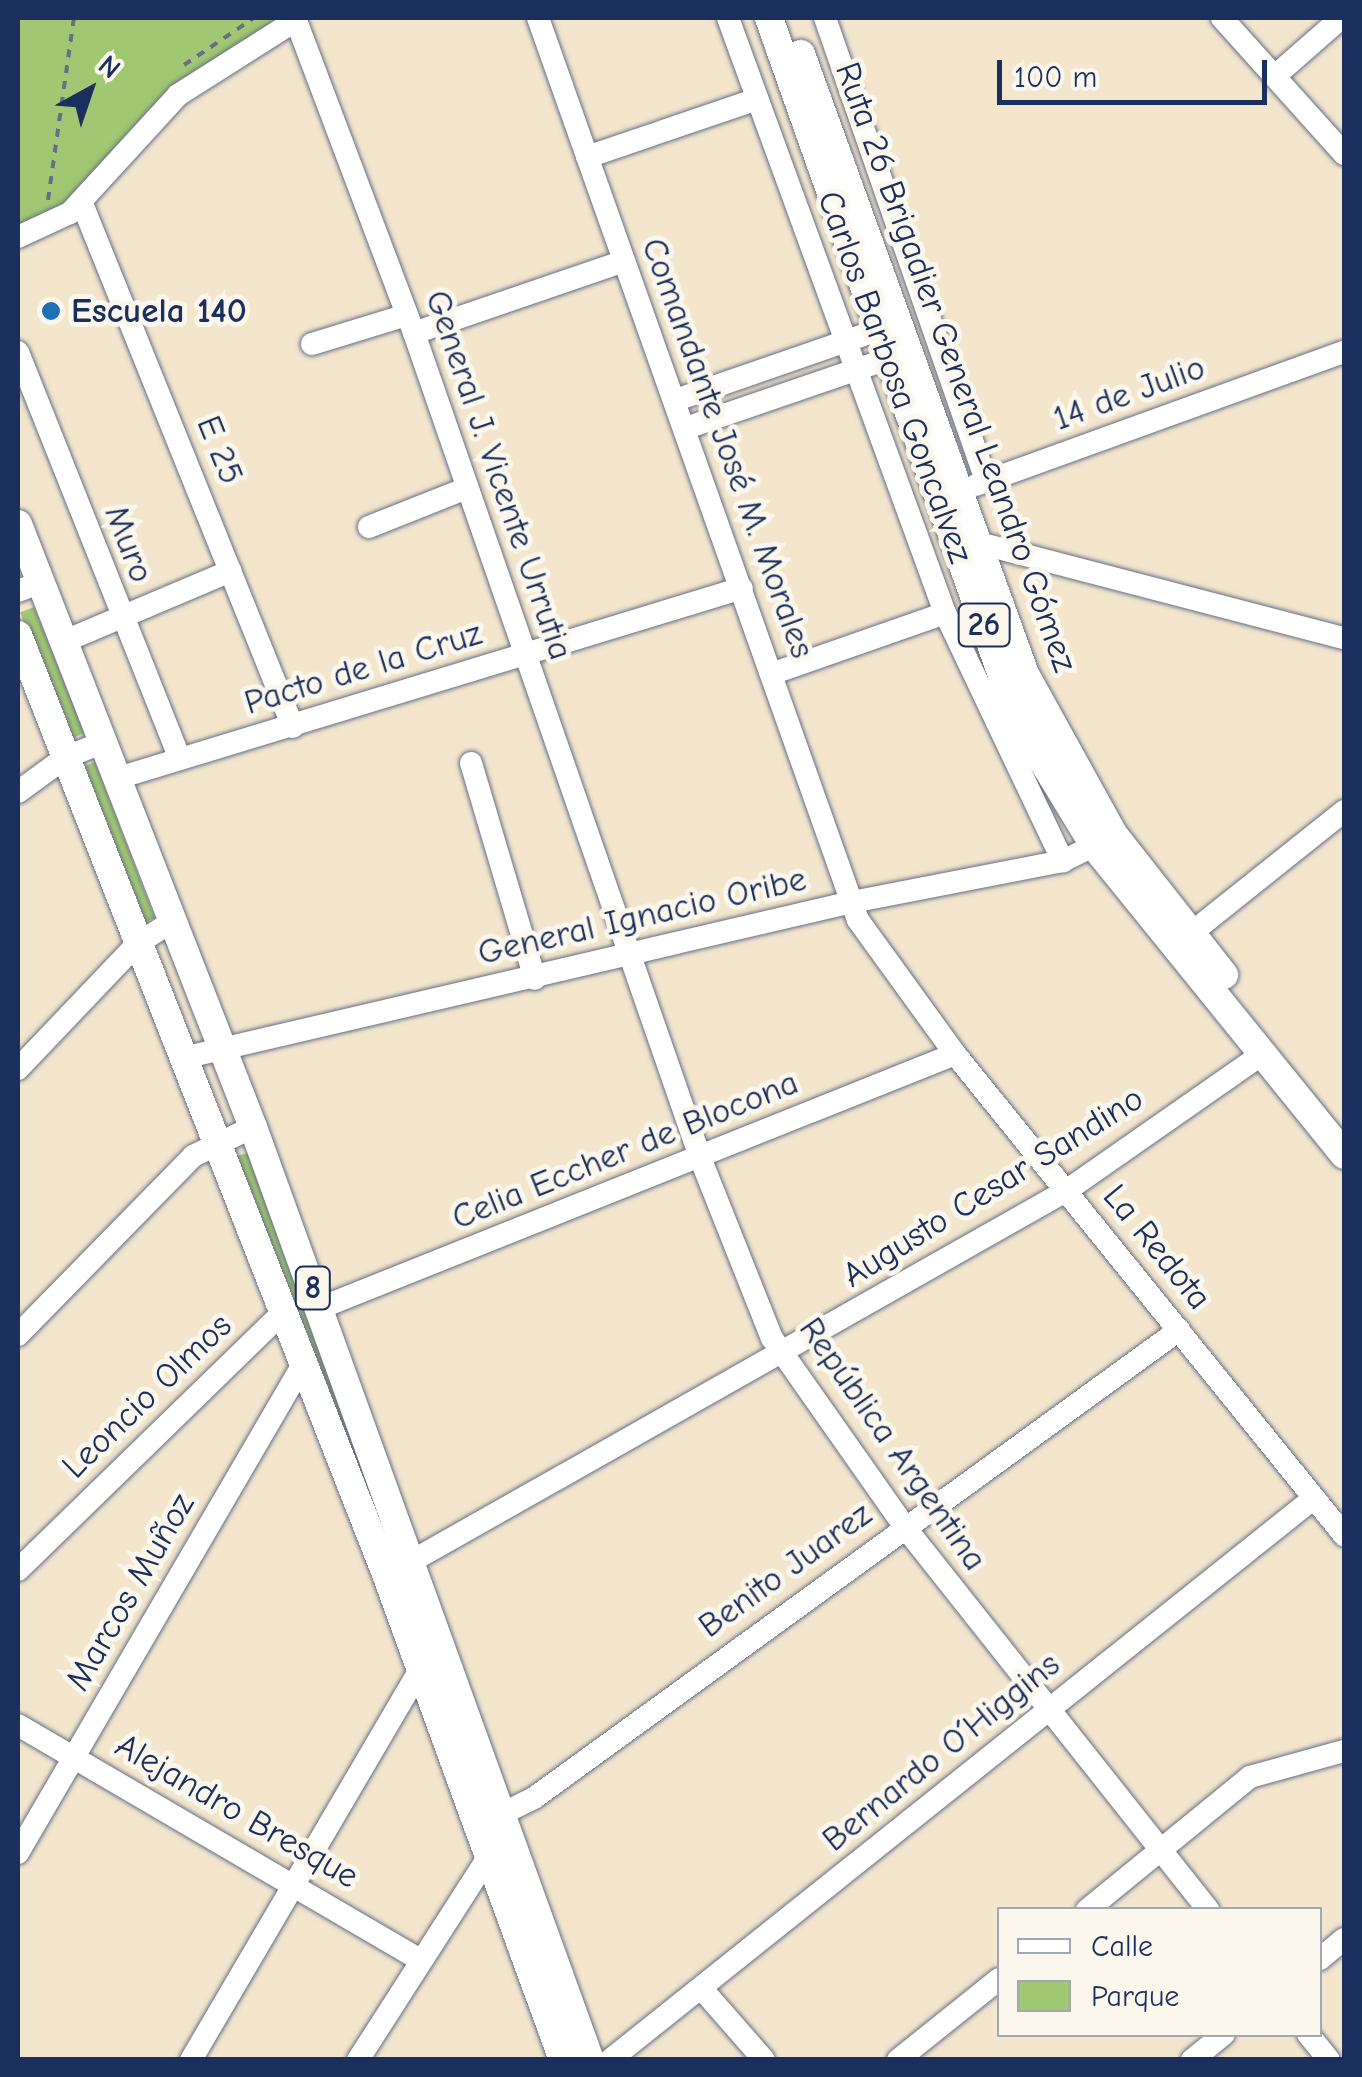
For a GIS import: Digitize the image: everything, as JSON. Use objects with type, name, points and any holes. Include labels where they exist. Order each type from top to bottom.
[{"type":"main road","name":"Ruta 26 Brigadier General Leandro Gómez","points":[[769,18],[888,326]]},
{"type":"main road","name":"Ruta 26 Brigadier General Leandro Gómez","points":[[788,18],[897,355],[963,540],[1105,841],[1344,1155]]},
{"type":"main road","name":"8","points":[[18,524],[29,587],[65,641],[320,1308],[399,1569],[500,1852],[563,2060]]},
{"type":"main road","name":"8","points":[[18,635],[302,1366],[399,1569],[420,1670],[489,1821]]},
{"type":"main road","name":"Ruta 26 Brigadier General Leandro Gómez","points":[[1105,841],[1190,934],[1344,1124]]},
{"type":"main road","name":"8","points":[[500,1852],[590,2060]]},
{"type":"street","name":"Comandante José M. Morales","points":[[538,18],[852,902]]},
{"type":"street","name":"Carlos Barbosa Goncalvez","points":[[728,18],[843,344],[945,613],[1063,862]]},
{"type":"street","points":[[825,18],[987,482]]},
{"type":"street","points":[[1222,18],[1344,154]]},
{"type":"street","points":[[1274,76],[1341,18]]},
{"type":"street","points":[[18,236],[81,201],[178,94],[296,19]]},
{"type":"street","name":"General J. Vicente Urrutia","points":[[296,19],[410,324],[630,958]]},
{"type":"street","points":[[586,157],[757,99]]},
{"type":"street","name":"E 25","points":[[81,201],[293,727]]},
{"type":"street","points":[[312,344],[410,324],[624,261]]},
{"type":"street","points":[[676,400],[888,326]]},
{"type":"street","name":"Muro","points":[[18,352],[120,618],[180,759]]},
{"type":"street","name":"14 de Julio","points":[[947,494],[1344,352]]},
{"type":"street","points":[[686,428],[897,355]]},
{"type":"street","points":[[368,527],[467,488]]},
{"type":"street","points":[[963,540],[1344,638]]},
{"type":"street","points":[[65,641],[231,570]]},
{"type":"street","name":"Pacto de la Cruz","points":[[118,778],[742,588]]},
{"type":"street","points":[[771,674],[945,613]]},
{"type":"street","points":[[18,792],[66,757],[104,742]]},
{"type":"street","points":[[471,763],[535,978]]},
{"type":"street","points":[[1190,934],[1344,811]]},
{"type":"street","name":"General Ignacio Oribe","points":[[183,1058],[221,1046],[630,958],[852,902],[1063,862],[1105,841]]},
{"type":"street","name":"La Redota","points":[[852,902],[873,946],[956,1054],[1344,1536]]},
{"type":"street","points":[[18,1069],[138,943],[172,922]]},
{"type":"street","name":"República Argentina","points":[[630,958],[701,1160],[781,1356],[904,1526],[1206,1907]]},
{"type":"street","name":"Augusto Cesar Sandino","points":[[399,1569],[781,1356],[1066,1191],[1264,1052]]},
{"type":"street","name":"Celia Eccher de Blocona","points":[[320,1308],[701,1160],[956,1054]]},
{"type":"street","points":[[18,1335],[215,1141],[253,1127]]},
{"type":"street","name":"Leoncio Olmos","points":[[18,1570],[282,1313]]},
{"type":"street","name":"Benito Juarez","points":[[489,1821],[1179,1330]]},
{"type":"street","name":"Marcos Muñoz","points":[[18,1853],[302,1366]]},
{"type":"street","name":"Bernardo O´Higgins","points":[[610,2060],[1314,1498]]},
{"type":"street","points":[[192,2060],[420,1670]]},
{"type":"street","name":"Alejandro Bresque","points":[[18,1725],[420,1960]]},
{"type":"street","points":[[1090,1907],[1250,1778],[1344,1751]]},
{"type":"street","points":[[358,2060],[420,1960],[500,1852]]},
{"type":"street","points":[[1322,1957],[1344,1939]]},
{"type":"street","points":[[898,2060],[997,1981]]},
{"type":"street","points":[[702,1988],[764,2060]]},
{"type":"street","points":[[1192,2060],[1220,2037]]},
{"type":"street","points":[[1310,2037],[1328,2060]]},
{"type":"path","points":[[46,209],[74,18]]},
{"type":"green space","points":[[18,18],[304,18],[237,55],[81,201],[18,237]]},
{"type":"green space","points":[[34,607],[85,733],[71,739],[20,613]]},
{"type":"green space","points":[[95,762],[155,918],[143,923],[83,767]]},
{"type":"green space","points":[[250,1153],[392,1548],[387,1551],[235,1156]]},
{"type":"place","name":"Escuela 140","points":[[51,311]]}]
